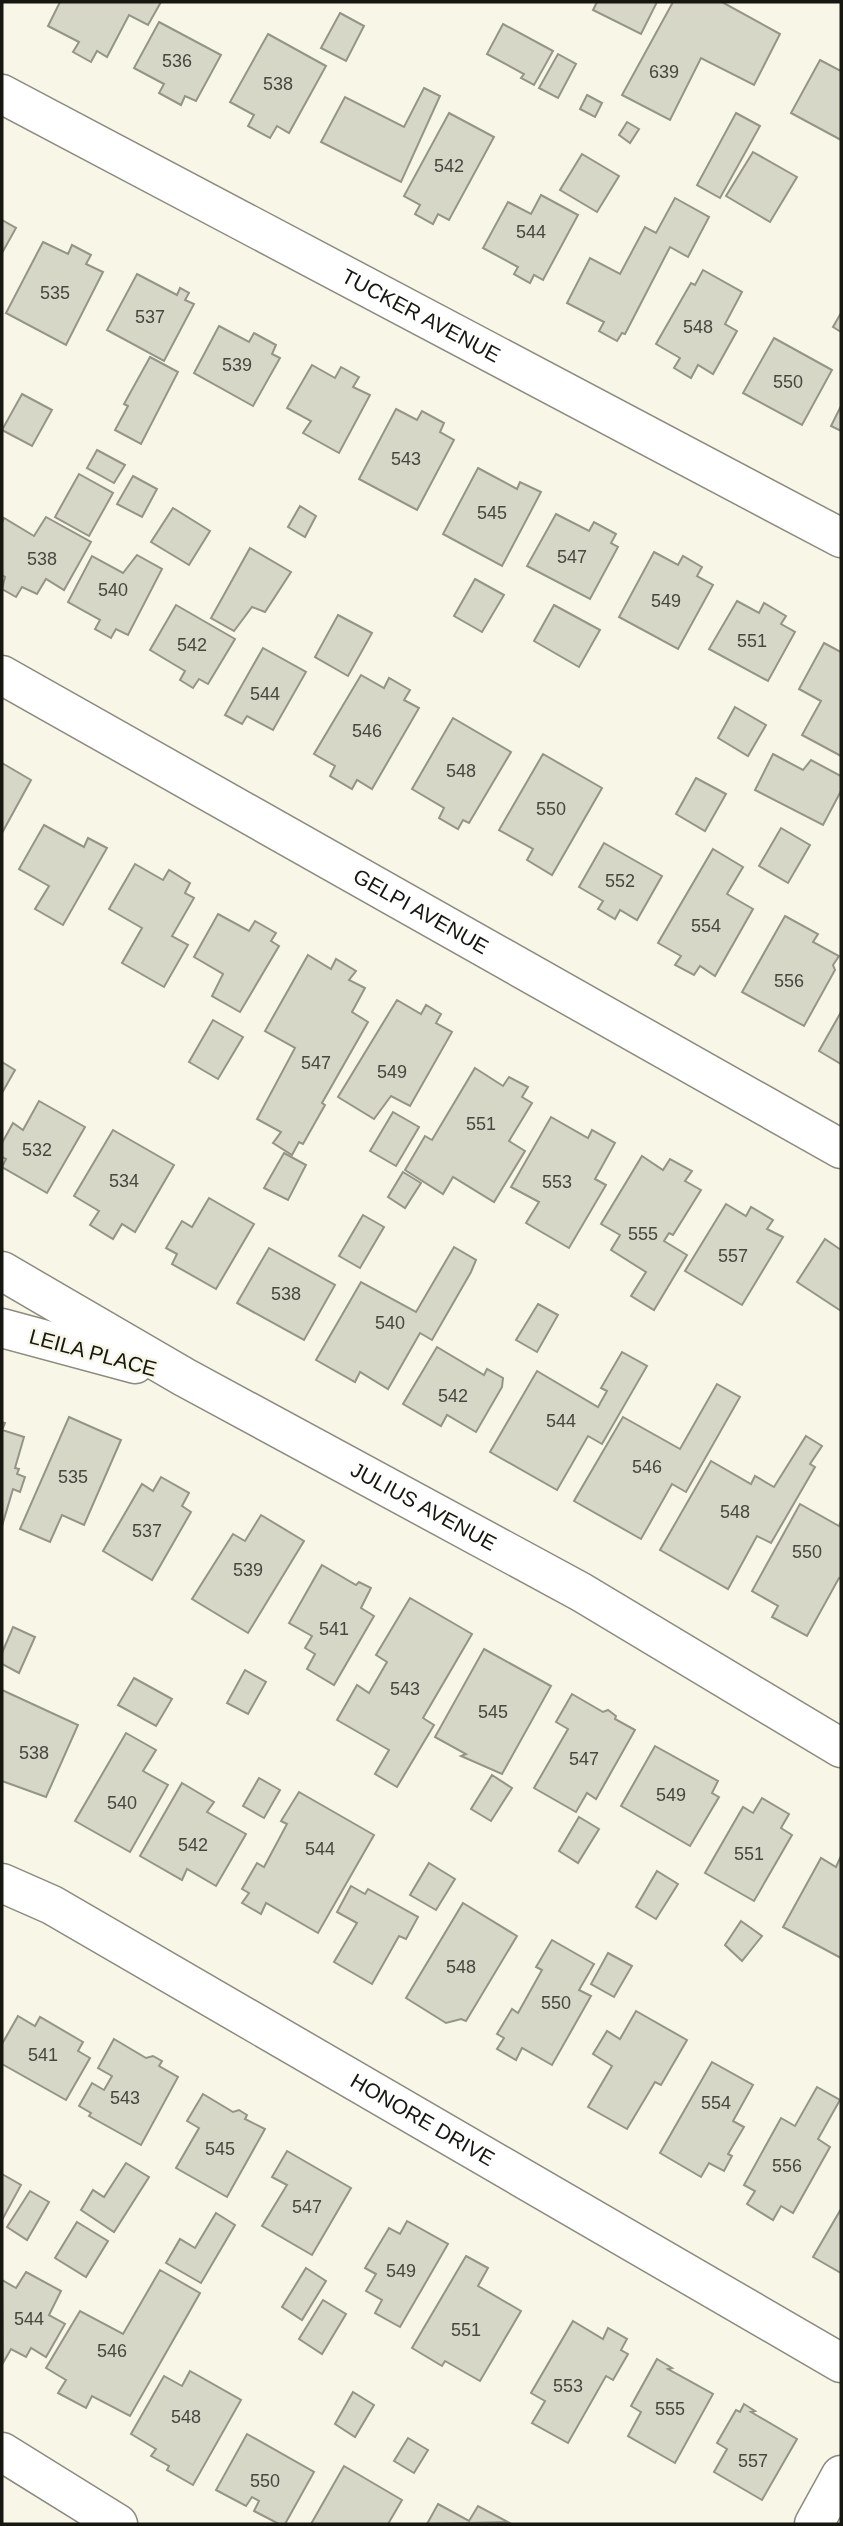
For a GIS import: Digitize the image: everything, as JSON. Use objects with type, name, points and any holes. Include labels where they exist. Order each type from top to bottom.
[{"type":"street","name":"TUCKER AVENUE","points":[[2,94],[841,538]]},
{"type":"street","name":"GELPI AVENUE","points":[[2,675],[841,1149]]},
{"type":"street","name":"JULIUS AVENUE","points":[[2,1271],[184,1377],[581,1592],[841,1748]]},
{"type":"street","name":"LEILA PLACE","points":[[2,1328],[184,1377]]},
{"type":"street","name":"HONORE DRIVE","points":[[2,1883],[52,1905],[841,2363]]},
{"type":"street","points":[[2,2452],[118,2524]]},
{"type":"street","points":[[814,2524],[841,2475]]},
{"type":"building","points":[[60,2],[161,2],[148,25],[129,15],[107,57],[97,51],[91,62],[73,52],[79,42],[48,26]]},
{"type":"building","points":[[597,2],[657,2],[641,34],[593,10]]},
{"type":"building","points":[[673,2],[722,2],[780,34],[754,85],[701,58],[670,120],[622,95]]},
{"type":"building","points":[[340,13],[364,26],[346,61],[321,48]]},
{"type":"building","points":[[159,22],[221,55],[196,101],[185,96],[181,105],[159,93],[164,84],[134,68]]},
{"type":"building","points":[[503,24],[553,51],[534,85],[521,78],[524,74],[487,54]]},
{"type":"building","points":[[268,34],[326,66],[289,133],[277,126],[270,138],[248,126],[254,115],[230,102]]},
{"type":"building","points":[[558,54],[576,64],[558,98],[539,88]]},
{"type":"building","points":[[820,60],[841,71],[841,140],[791,113]]},
{"type":"building","points":[[424,88],[440,96],[401,182],[321,142],[345,97],[404,127]]},
{"type":"building","points":[[587,95],[602,103],[595,117],[580,109]]},
{"type":"building","points":[[449,113],[494,137],[449,220],[438,214],[433,224],[415,214],[420,205],[404,196]]},
{"type":"building","points":[[736,113],[760,126],[720,198],[697,185]]},
{"type":"building","points":[[627,122],[639,129],[630,143],[619,135]]},
{"type":"building","points":[[753,152],[797,177],[770,222],[726,196]]},
{"type":"building","points":[[582,154],[619,176],[597,212],[560,190]]},
{"type":"building","points":[[541,195],[578,215],[543,280],[534,275],[530,283],[514,274],[518,267],[483,248],[508,202],[531,214]]},
{"type":"building","points":[[675,198],[709,217],[688,257],[670,247],[625,334],[622,333],[617,341],[599,331],[604,322],[567,303],[590,258],[620,274],[645,227],[656,233]]},
{"type":"building","points":[[2,220],[16,228],[2,253]]},
{"type":"building","points":[[43,242],[68,254],[72,245],[91,255],[86,264],[103,272],[66,345],[6,313]]},
{"type":"building","points":[[703,270],[742,292],[725,324],[737,331],[713,374],[698,365],[691,378],[674,368],[680,358],[656,344],[691,283],[695,285]]},
{"type":"building","points":[[137,274],[177,295],[180,288],[189,293],[185,300],[194,304],[164,361],[107,330]]},
{"type":"building","points":[[841,313],[841,332],[833,327]]},
{"type":"building","points":[[219,326],[249,342],[254,333],[276,345],[272,354],[280,358],[253,406],[194,373]]},
{"type":"building","points":[[774,338],[832,370],[802,425],[743,393]]},
{"type":"building","points":[[150,357],[178,372],[141,444],[115,430],[128,406],[124,404]]},
{"type":"building","points":[[312,365],[335,378],[341,367],[359,377],[353,387],[370,395],[339,453],[303,433],[311,421],[287,408]]},
{"type":"building","points":[[22,394],[52,410],[32,446],[2,430]]},
{"type":"building","points":[[841,406],[841,431],[831,426]]},
{"type":"building","points":[[396,409],[417,420],[422,411],[444,423],[440,432],[454,440],[417,510],[359,479]]},
{"type":"building","points":[[97,450],[125,465],[114,483],[87,468]]},
{"type":"building","points":[[478,468],[517,489],[520,482],[541,492],[502,566],[443,534]]},
{"type":"building","points":[[79,474],[113,493],[89,536],[55,517]]},
{"type":"building","points":[[133,476],[157,489],[142,517],[117,504]]},
{"type":"building","points":[[300,506],[316,516],[305,537],[288,527]]},
{"type":"building","points":[[173,508],[210,531],[189,565],[151,542]]},
{"type":"building","points":[[556,514],[589,531],[594,522],[616,534],[611,543],[618,547],[590,599],[527,566]]},
{"type":"building","points":[[46,517],[91,542],[64,590],[46,579],[37,594],[22,587],[16,597],[2,589],[5,577],[2,575],[2,523],[4,518],[34,536]]},
{"type":"building","points":[[250,548],[291,572],[265,612],[252,607],[234,631],[211,618]]},
{"type":"building","points":[[654,552],[678,565],[683,556],[702,567],[697,576],[713,585],[678,649],[619,617]]},
{"type":"building","points":[[137,555],[162,569],[128,635],[116,629],[111,638],[95,629],[100,620],[68,602],[92,556],[123,573]]},
{"type":"building","points":[[475,579],[504,595],[482,632],[454,616]]},
{"type":"building","points":[[737,601],[759,613],[764,603],[786,616],[781,624],[795,632],[768,681],[709,649]]},
{"type":"building","points":[[176,605],[235,639],[208,684],[199,679],[193,688],[180,680],[185,671],[150,650]]},
{"type":"building","points":[[554,605],[600,630],[579,667],[534,641]]},
{"type":"building","points":[[338,615],[372,633],[348,676],[315,657]]},
{"type":"building","points":[[824,643],[841,652],[841,756],[802,735],[821,701],[799,689]]},
{"type":"building","points":[[263,648],[306,672],[273,730],[247,716],[242,724],[225,715]]},
{"type":"building","points":[[361,675],[384,688],[389,678],[410,690],[404,700],[419,708],[372,789],[357,780],[352,789],[330,776],[335,766],[314,754]]},
{"type":"building","points":[[735,707],[766,725],[748,756],[718,738]]},
{"type":"building","points":[[453,718],[511,752],[469,823],[463,820],[458,829],[439,818],[444,808],[412,789]]},
{"type":"building","points":[[543,754],[602,788],[552,875],[527,860],[533,849],[499,830]]},
{"type":"building","points":[[773,754],[803,770],[811,760],[841,776],[841,791],[823,825],[755,790]]},
{"type":"building","points":[[2,763],[31,780],[2,833]]},
{"type":"building","points":[[696,778],[726,794],[705,831],[676,814]]},
{"type":"building","points":[[44,825],[84,847],[88,838],[107,848],[63,925],[35,909],[49,886],[19,869]]},
{"type":"building","points":[[781,828],[810,845],[788,883],[759,866]]},
{"type":"building","points":[[604,843],[662,876],[637,920],[620,910],[615,919],[598,909],[603,901],[579,887]]},
{"type":"building","points":[[713,849],[743,867],[727,894],[753,909],[715,976],[700,966],[694,975],[675,965],[681,956],[658,943]]},
{"type":"building","points":[[135,864],[163,880],[169,870],[190,883],[185,893],[194,898],[172,936],[188,945],[164,987],[122,963],[142,928],[109,909]]},
{"type":"building","points":[[218,914],[249,931],[255,921],[276,933],[271,941],[279,946],[240,1012],[212,996],[223,974],[194,957]]},
{"type":"building","points":[[785,916],[818,934],[813,942],[839,956],[833,965],[835,970],[804,1026],[742,992]]},
{"type":"building","points":[[308,955],[331,969],[336,959],[356,971],[349,980],[365,988],[352,1012],[368,1022],[322,1103],[325,1105],[303,1144],[299,1142],[292,1155],[273,1143],[281,1132],[257,1119],[295,1048],[265,1031]]},
{"type":"building","points":[[397,1000],[421,1014],[426,1005],[441,1014],[436,1023],[452,1032],[410,1106],[391,1096],[374,1119],[338,1097]]},
{"type":"building","points":[[841,1012],[841,1064],[819,1051]]},
{"type":"building","points":[[213,1020],[243,1037],[218,1079],[189,1062]]},
{"type":"building","points":[[2,1062],[15,1070],[2,1093]]},
{"type":"building","points":[[475,1068],[503,1086],[509,1077],[528,1087],[522,1097],[532,1103],[509,1141],[525,1151],[494,1202],[453,1177],[443,1194],[405,1170],[425,1136],[432,1140]]},
{"type":"building","points":[[39,1101],[85,1127],[47,1193],[2,1167],[6,1159],[2,1157],[2,1143],[13,1123],[23,1130]]},
{"type":"building","points":[[393,1112],[419,1127],[396,1166],[370,1151]]},
{"type":"building","points":[[551,1117],[588,1138],[592,1130],[615,1143],[595,1179],[606,1185],[569,1248],[526,1223],[539,1202],[511,1187]]},
{"type":"building","points":[[113,1130],[174,1165],[135,1232],[122,1224],[113,1239],[90,1225],[99,1211],[74,1196]]},
{"type":"building","points":[[284,1153],[306,1165],[288,1200],[264,1188]]},
{"type":"building","points":[[642,1156],[663,1170],[670,1159],[692,1171],[685,1181],[701,1190],[673,1235],[669,1233],[664,1241],[687,1255],[654,1310],[631,1296],[646,1272],[611,1250],[620,1235],[601,1224]]},
{"type":"building","points":[[403,1172],[421,1183],[405,1208],[388,1197]]},
{"type":"building","points":[[209,1198],[254,1224],[216,1289],[172,1264],[177,1254],[166,1248],[182,1221],[192,1227]]},
{"type":"building","points":[[726,1204],[746,1216],[751,1207],[773,1220],[767,1229],[783,1237],[742,1305],[685,1271]]},
{"type":"building","points":[[363,1215],[384,1227],[360,1268],[339,1256]]},
{"type":"building","points":[[825,1239],[841,1250],[841,1311],[797,1282]]},
{"type":"building","points":[[454,1247],[476,1260],[471,1272],[432,1340],[420,1333],[388,1389],[360,1372],[355,1382],[316,1360],[361,1282],[416,1312]]},
{"type":"building","points":[[269,1248],[335,1285],[304,1340],[237,1303]]},
{"type":"building","points":[[538,1304],[558,1315],[537,1352],[516,1340]]},
{"type":"building","points":[[437,1347],[484,1375],[487,1369],[503,1378],[502,1387],[476,1432],[447,1415],[441,1426],[403,1404]]},
{"type":"building","points":[[622,1352],[647,1366],[602,1444],[588,1436],[557,1490],[490,1452],[537,1371],[598,1407],[607,1391],[601,1388]]},
{"type":"building","points":[[717,1384],[740,1397],[686,1492],[672,1484],[641,1539],[574,1501],[623,1417],[680,1449]]},
{"type":"building","points":[[69,1417],[121,1440],[84,1525],[62,1515],[50,1542],[20,1529]]},
{"type":"building","points":[[2,1430],[24,1437],[15,1468],[19,1469],[17,1474],[25,1477],[20,1492],[13,1489],[2,1526]]},
{"type":"building","points":[[806,1436],[822,1446],[810,1464],[815,1467],[771,1543],[757,1536],[728,1589],[660,1550],[711,1461],[751,1484],[755,1476],[774,1487]]},
{"type":"building","points":[[161,1477],[189,1493],[182,1506],[191,1512],[152,1580],[103,1551],[142,1484],[153,1491]]},
{"type":"building","points":[[800,1504],[839,1526],[841,1521],[841,1579],[839,1578],[807,1636],[772,1617],[778,1606],[752,1591]]},
{"type":"building","points":[[261,1515],[304,1541],[248,1633],[192,1599],[233,1534],[245,1541]]},
{"type":"building","points":[[322,1565],[356,1585],[359,1582],[371,1588],[361,1608],[374,1616],[334,1685],[307,1669],[315,1654],[305,1648],[312,1636],[289,1623]]},
{"type":"building","points":[[410,1598],[472,1634],[423,1718],[434,1725],[397,1787],[375,1774],[389,1750],[337,1720],[357,1685],[369,1693],[387,1662],[376,1655]]},
{"type":"building","points":[[13,1627],[35,1637],[19,1673],[2,1664],[2,1653]]},
{"type":"building","points":[[484,1649],[551,1686],[502,1774],[461,1756],[466,1754],[435,1737]]},
{"type":"building","points":[[245,1670],[266,1682],[248,1714],[227,1703]]},
{"type":"building","points":[[134,1678],[172,1699],[156,1726],[118,1705]]},
{"type":"building","points":[[2,1690],[78,1725],[46,1797],[2,1781]]},
{"type":"building","points":[[572,1694],[603,1712],[608,1710],[616,1716],[615,1719],[635,1730],[596,1799],[587,1793],[576,1812],[534,1788],[568,1729],[556,1722]]},
{"type":"building","points":[[126,1733],[156,1750],[143,1771],[168,1785],[130,1852],[75,1821]]},
{"type":"building","points":[[655,1746],[718,1781],[712,1793],[719,1797],[690,1846],[621,1806]]},
{"type":"building","points":[[492,1775],[512,1788],[491,1821],[471,1809]]},
{"type":"building","points":[[259,1778],[280,1790],[264,1818],[243,1806]]},
{"type":"building","points":[[182,1783],[214,1802],[207,1812],[246,1834],[216,1886],[187,1869],[182,1880],[140,1856]]},
{"type":"building","points":[[299,1792],[374,1835],[318,1933],[266,1903],[261,1914],[242,1903],[249,1893],[242,1889],[257,1863],[264,1867],[287,1824],[281,1821]]},
{"type":"building","points":[[762,1798],[789,1814],[781,1828],[792,1835],[754,1901],[705,1873],[743,1807],[753,1813]]},
{"type":"building","points":[[579,1817],[599,1829],[578,1863],[559,1851]]},
{"type":"building","points":[[841,1856],[841,1958],[783,1927],[821,1858],[836,1867]]},
{"type":"building","points":[[429,1863],[455,1879],[436,1910],[410,1895]]},
{"type":"building","points":[[657,1871],[678,1884],[656,1919],[636,1907]]},
{"type":"building","points":[[351,1886],[365,1894],[368,1889],[418,1917],[406,1939],[399,1936],[372,1984],[334,1962],[357,1923],[337,1912]]},
{"type":"building","points":[[463,1903],[517,1936],[466,2021],[461,2019],[446,2023],[406,1998]]},
{"type":"building","points":[[741,1921],[762,1936],[742,1961],[725,1945]]},
{"type":"building","points":[[552,1940],[594,1964],[579,1990],[591,1996],[552,2065],[522,2048],[516,2060],[497,2049],[504,2038],[497,2034],[512,2009],[518,2013],[542,1970],[536,1967]]},
{"type":"building","points":[[608,1953],[632,1966],[614,1997],[591,1984]]},
{"type":"building","points":[[636,2011],[687,2040],[661,2085],[655,2082],[627,2129],[588,2107],[612,2066],[593,2054],[607,2031],[620,2039]]},
{"type":"building","points":[[18,2016],[35,2026],[40,2017],[83,2042],[78,2051],[90,2058],[66,2100],[2,2064],[2,2044]]},
{"type":"building","points":[[114,2039],[146,2058],[153,2056],[162,2061],[159,2066],[178,2077],[141,2145],[89,2116],[91,2113],[79,2106],[92,2083],[104,2090],[112,2076],[98,2068]]},
{"type":"building","points":[[712,2062],[753,2085],[733,2121],[744,2127],[728,2154],[732,2156],[724,2171],[709,2163],[701,2177],[660,2153]]},
{"type":"building","points":[[817,2087],[840,2100],[818,2139],[830,2147],[793,2213],[781,2206],[773,2220],[747,2204],[755,2191],[744,2185],[781,2118],[795,2126]]},
{"type":"building","points":[[203,2094],[233,2112],[239,2110],[247,2115],[245,2119],[265,2129],[227,2197],[176,2168],[199,2128],[187,2121]]},
{"type":"building","points":[[287,2151],[351,2188],[312,2255],[262,2226],[287,2185],[272,2177]]},
{"type":"building","points":[[126,2163],[149,2177],[114,2232],[81,2210],[93,2190],[104,2197]]},
{"type":"building","points":[[2,2174],[21,2185],[2,2220]]},
{"type":"building","points":[[30,2191],[49,2202],[27,2240],[7,2227]]},
{"type":"building","points":[[841,2209],[841,2273],[813,2257]]},
{"type":"building","points":[[216,2213],[235,2225],[201,2283],[166,2263],[180,2239],[195,2248]]},
{"type":"building","points":[[407,2221],[448,2244],[400,2327],[375,2313],[382,2300],[366,2291],[376,2274],[365,2268],[389,2228],[400,2234]]},
{"type":"building","points":[[77,2222],[108,2241],[86,2277],[55,2258]]},
{"type":"building","points":[[466,2256],[488,2268],[478,2286],[521,2311],[480,2381],[445,2361],[442,2366],[412,2348]]},
{"type":"building","points":[[306,2268],[326,2281],[302,2320],[282,2307]]},
{"type":"building","points":[[160,2270],[200,2293],[130,2416],[92,2396],[86,2408],[58,2393],[66,2380],[46,2368],[80,2311],[123,2334]]},
{"type":"building","points":[[26,2272],[61,2291],[49,2315],[65,2324],[46,2357],[31,2348],[26,2357],[11,2349],[3,2363],[2,2280],[16,2288]]},
{"type":"building","points":[[323,2300],[346,2314],[322,2354],[299,2339]]},
{"type":"building","points":[[573,2321],[603,2339],[608,2328],[627,2339],[621,2350],[628,2354],[613,2380],[606,2376],[568,2443],[532,2423],[545,2401],[531,2393]]},
{"type":"building","points":[[657,2359],[672,2368],[668,2369],[713,2394],[675,2463],[628,2436],[641,2412],[631,2406]]},
{"type":"building","points":[[190,2371],[241,2400],[193,2485],[167,2470],[169,2466],[151,2456],[156,2449],[131,2434],[164,2376],[182,2386]]},
{"type":"building","points":[[353,2392],[374,2405],[355,2437],[335,2424]]},
{"type":"building","points":[[744,2404],[755,2411],[751,2412],[797,2439],[762,2500],[714,2472],[727,2449],[717,2443],[736,2410],[740,2412]]},
{"type":"building","points":[[247,2434],[314,2472],[285,2524],[279,2524],[254,2511],[259,2501],[252,2497],[246,2506],[216,2490]]},
{"type":"building","points":[[408,2438],[428,2450],[414,2473],[394,2461]]},
{"type":"building","points":[[344,2466],[402,2500],[388,2524],[311,2524]]},
{"type":"building","points":[[438,2504],[469,2521],[478,2506],[508,2522],[427,2524]]}]
